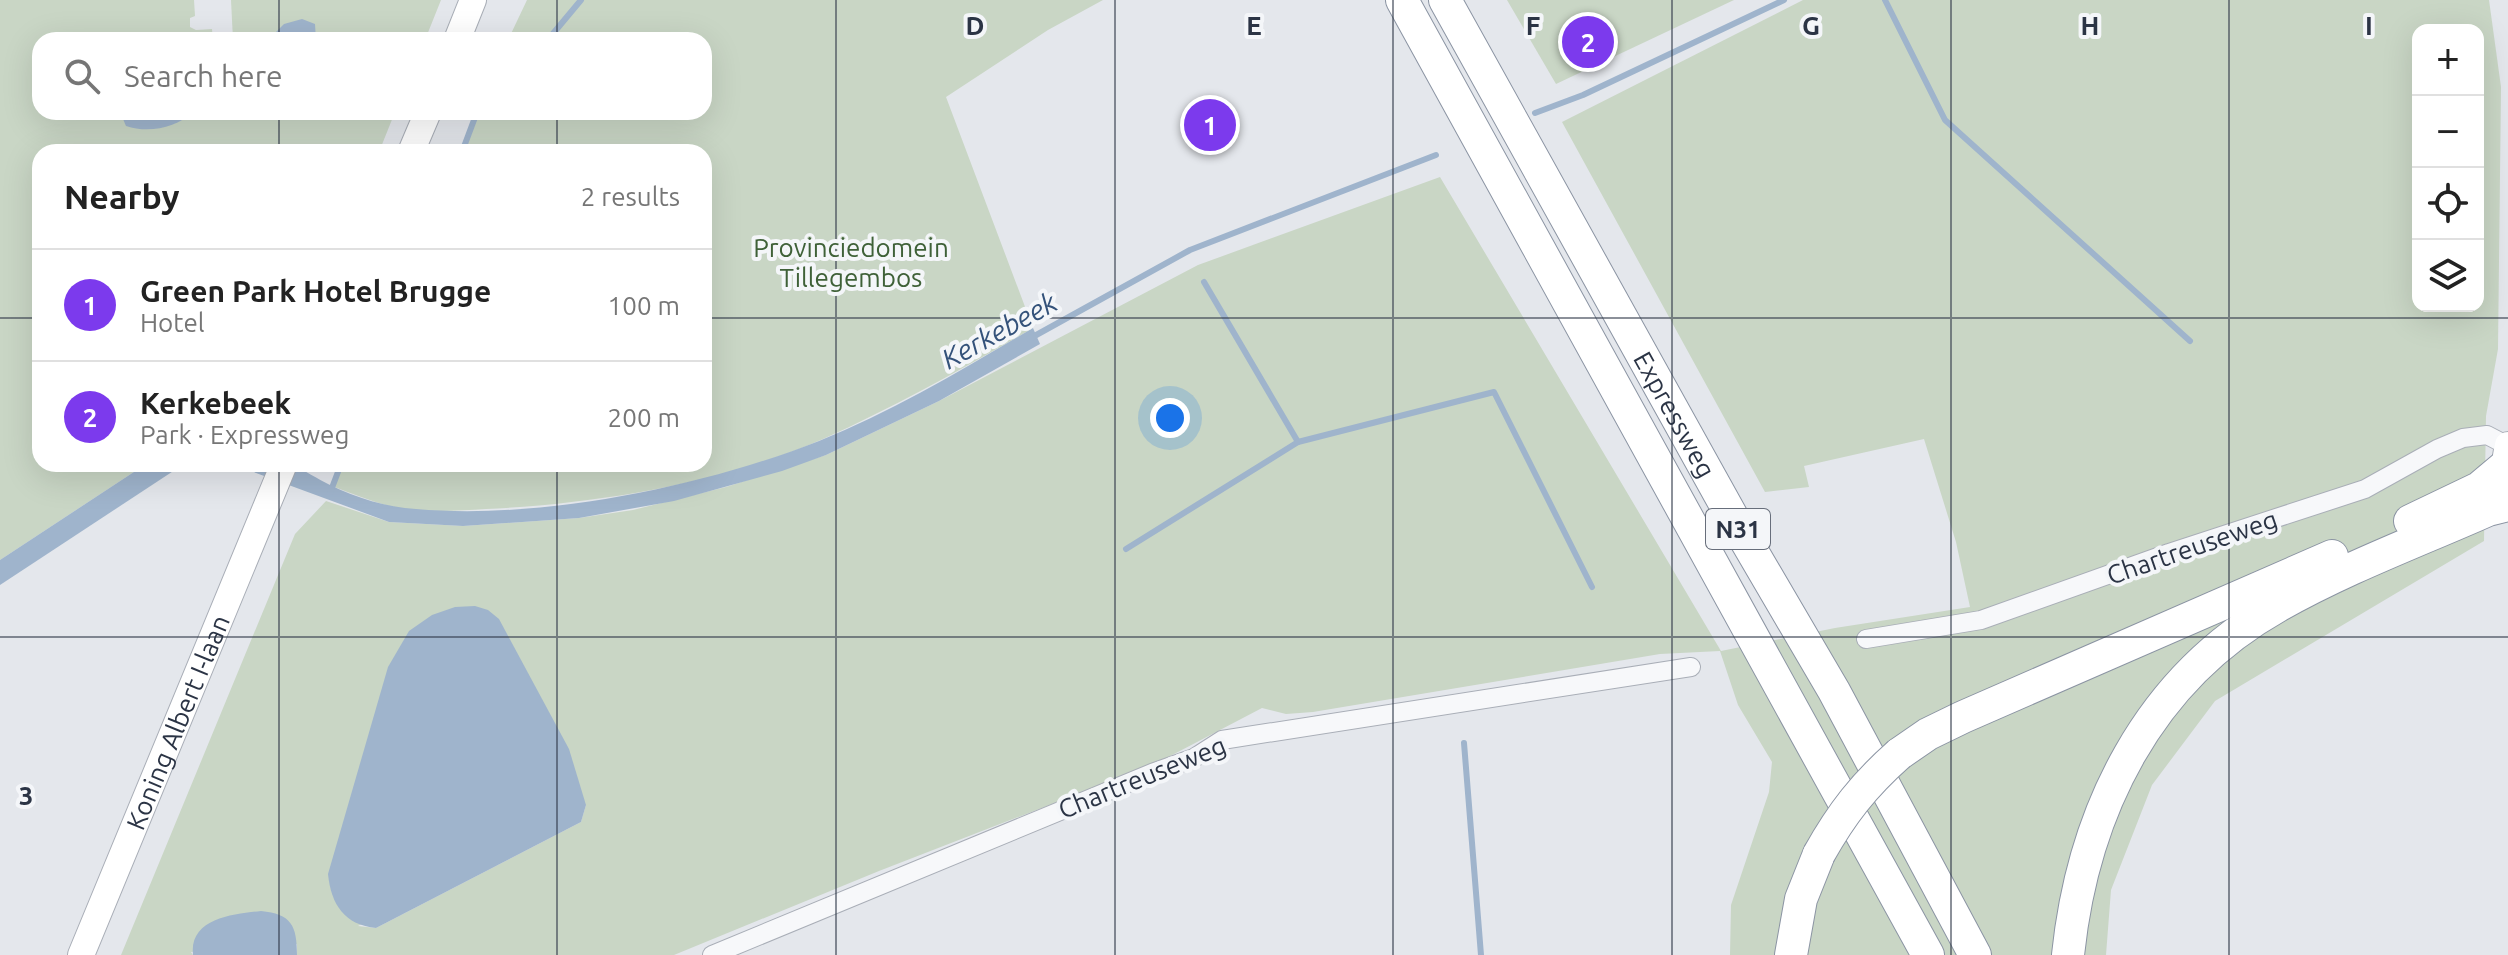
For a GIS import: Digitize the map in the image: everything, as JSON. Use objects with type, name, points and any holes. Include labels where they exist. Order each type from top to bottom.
[{"type":"highway","name":"Expressweg","points":[[1402,0],[1928,955]]},
{"type":"highway","name":"Expressweg","points":[[1445,0],[1735,522],[1834,691],[1975,955]]},
{"type":"highway","points":[[1791,955],[1801,899],[1819,854],[1838,819],[1867,783],[1899,754],[1928,734],[1963,717],[2442,507],[2479,488],[2507,460]]},
{"type":"highway","points":[[2068,955],[2073,905],[2103,805],[2126,759],[2154,716],[2188,677],[2229,639],[2276,606],[2488,510],[2508,505]]},
{"type":"main road","points":[[460,32],[473,0]]},
{"type":"main road","points":[[414,144],[425,120]]},
{"type":"main road","name":"Koning Albert I-laan","points":[[81,955],[281,472]]},
{"type":"street","name":"Chartreuseweg","points":[[1866,639],[1981,620],[2169,553],[2357,492],[2463,438],[2487,435],[2507,460]]},
{"type":"street","name":"Chartreuseweg","points":[[712,955],[1194,758],[1222,740],[1691,667]]},
{"type":"green space","points":[[0,0],[194,0],[195,16],[190,18],[190,27],[196,30],[212,29],[212,32],[32,32],[32,120],[132,120],[141,129],[182,120],[392,120],[382,144],[32,144],[32,472],[134,472],[0,560]]},
{"type":"green space","points":[[231,0],[441,0],[428,32],[233,32]]},
{"type":"green space","name":"Provinciedomein Tillegembos","points":[[527,0],[1103,0],[1048,30],[946,97],[1033,328],[930,386],[823,439],[743,468],[658,489],[571,502],[450,511],[389,506],[332,486],[338,472],[712,472],[712,144],[465,144],[474,120],[712,120],[712,32],[512,32]]},
{"type":"green space","points":[[1507,0],[1734,0],[1556,84]]},
{"type":"green space","points":[[1803,0],[2489,0],[2501,87],[2498,349],[2486,416],[2484,541],[2215,701],[2152,785],[2111,890],[2106,955],[1730,955],[1731,905],[1769,792],[1772,762],[1738,705],[1720,651],[1660,654],[1313,712],[1286,714],[1262,708],[1155,764],[879,871],[674,955],[297,955],[297,944],[191,952],[193,955],[121,955],[295,534],[326,501],[389,522],[463,526],[579,518],[633,510],[726,487],[826,455],[939,401],[1198,265],[1440,177],[1721,651],[1835,628],[1970,607],[1956,542],[1924,439],[1804,466],[1809,487],[1765,492],[1562,122]],"holes":[[[586,805],[581,822],[376,928],[358,926]]]},
{"type":"water","points":[[302,19],[315,24],[316,32],[276,32],[284,24]]},
{"type":"water","points":[[123,120],[182,120],[153,129],[126,126]]},
{"type":"water","points":[[1033,328],[1040,344],[939,401],[826,455],[782,471],[674,501],[579,518],[463,526],[389,522],[254,472],[306,472],[361,498],[416,509],[465,511],[568,504],[673,486],[773,458],[847,429],[954,374]]},
{"type":"water","points":[[134,472],[172,472],[0,585],[0,560]]},
{"type":"water","points":[[475,606],[488,610],[499,619],[569,749],[586,805],[581,822],[376,928],[356,923],[336,904],[328,874],[388,667],[409,631],[432,615],[455,607]]},
{"type":"water","points":[[261,911],[286,918],[294,929],[297,955],[193,955],[198,933],[215,920]]},
{"type":"waterway","points":[[554,32],[581,0]]},
{"type":"waterway","name":"Kerkebeek","points":[[1535,113],[1583,95],[1784,0]]},
{"type":"waterway","points":[[1885,0],[1945,120],[2190,341]]},
{"type":"waterway","points":[[465,144],[474,120]]},
{"type":"waterway","name":"Kerkebeek","points":[[1029,339],[1190,250],[1436,155]]},
{"type":"waterway","points":[[1204,282],[1298,442]]},
{"type":"waterway","points":[[1126,549],[1298,442],[1494,392],[1592,587]]},
{"type":"waterway","points":[[330,493],[338,472]]},
{"type":"waterway","points":[[1464,743],[1481,955]]},
{"type":"place","name":"Kerkebeek","points":[[1588,42]]},
{"type":"place","name":"Green Park Hotel Brugge","points":[[1210,125]]}]
